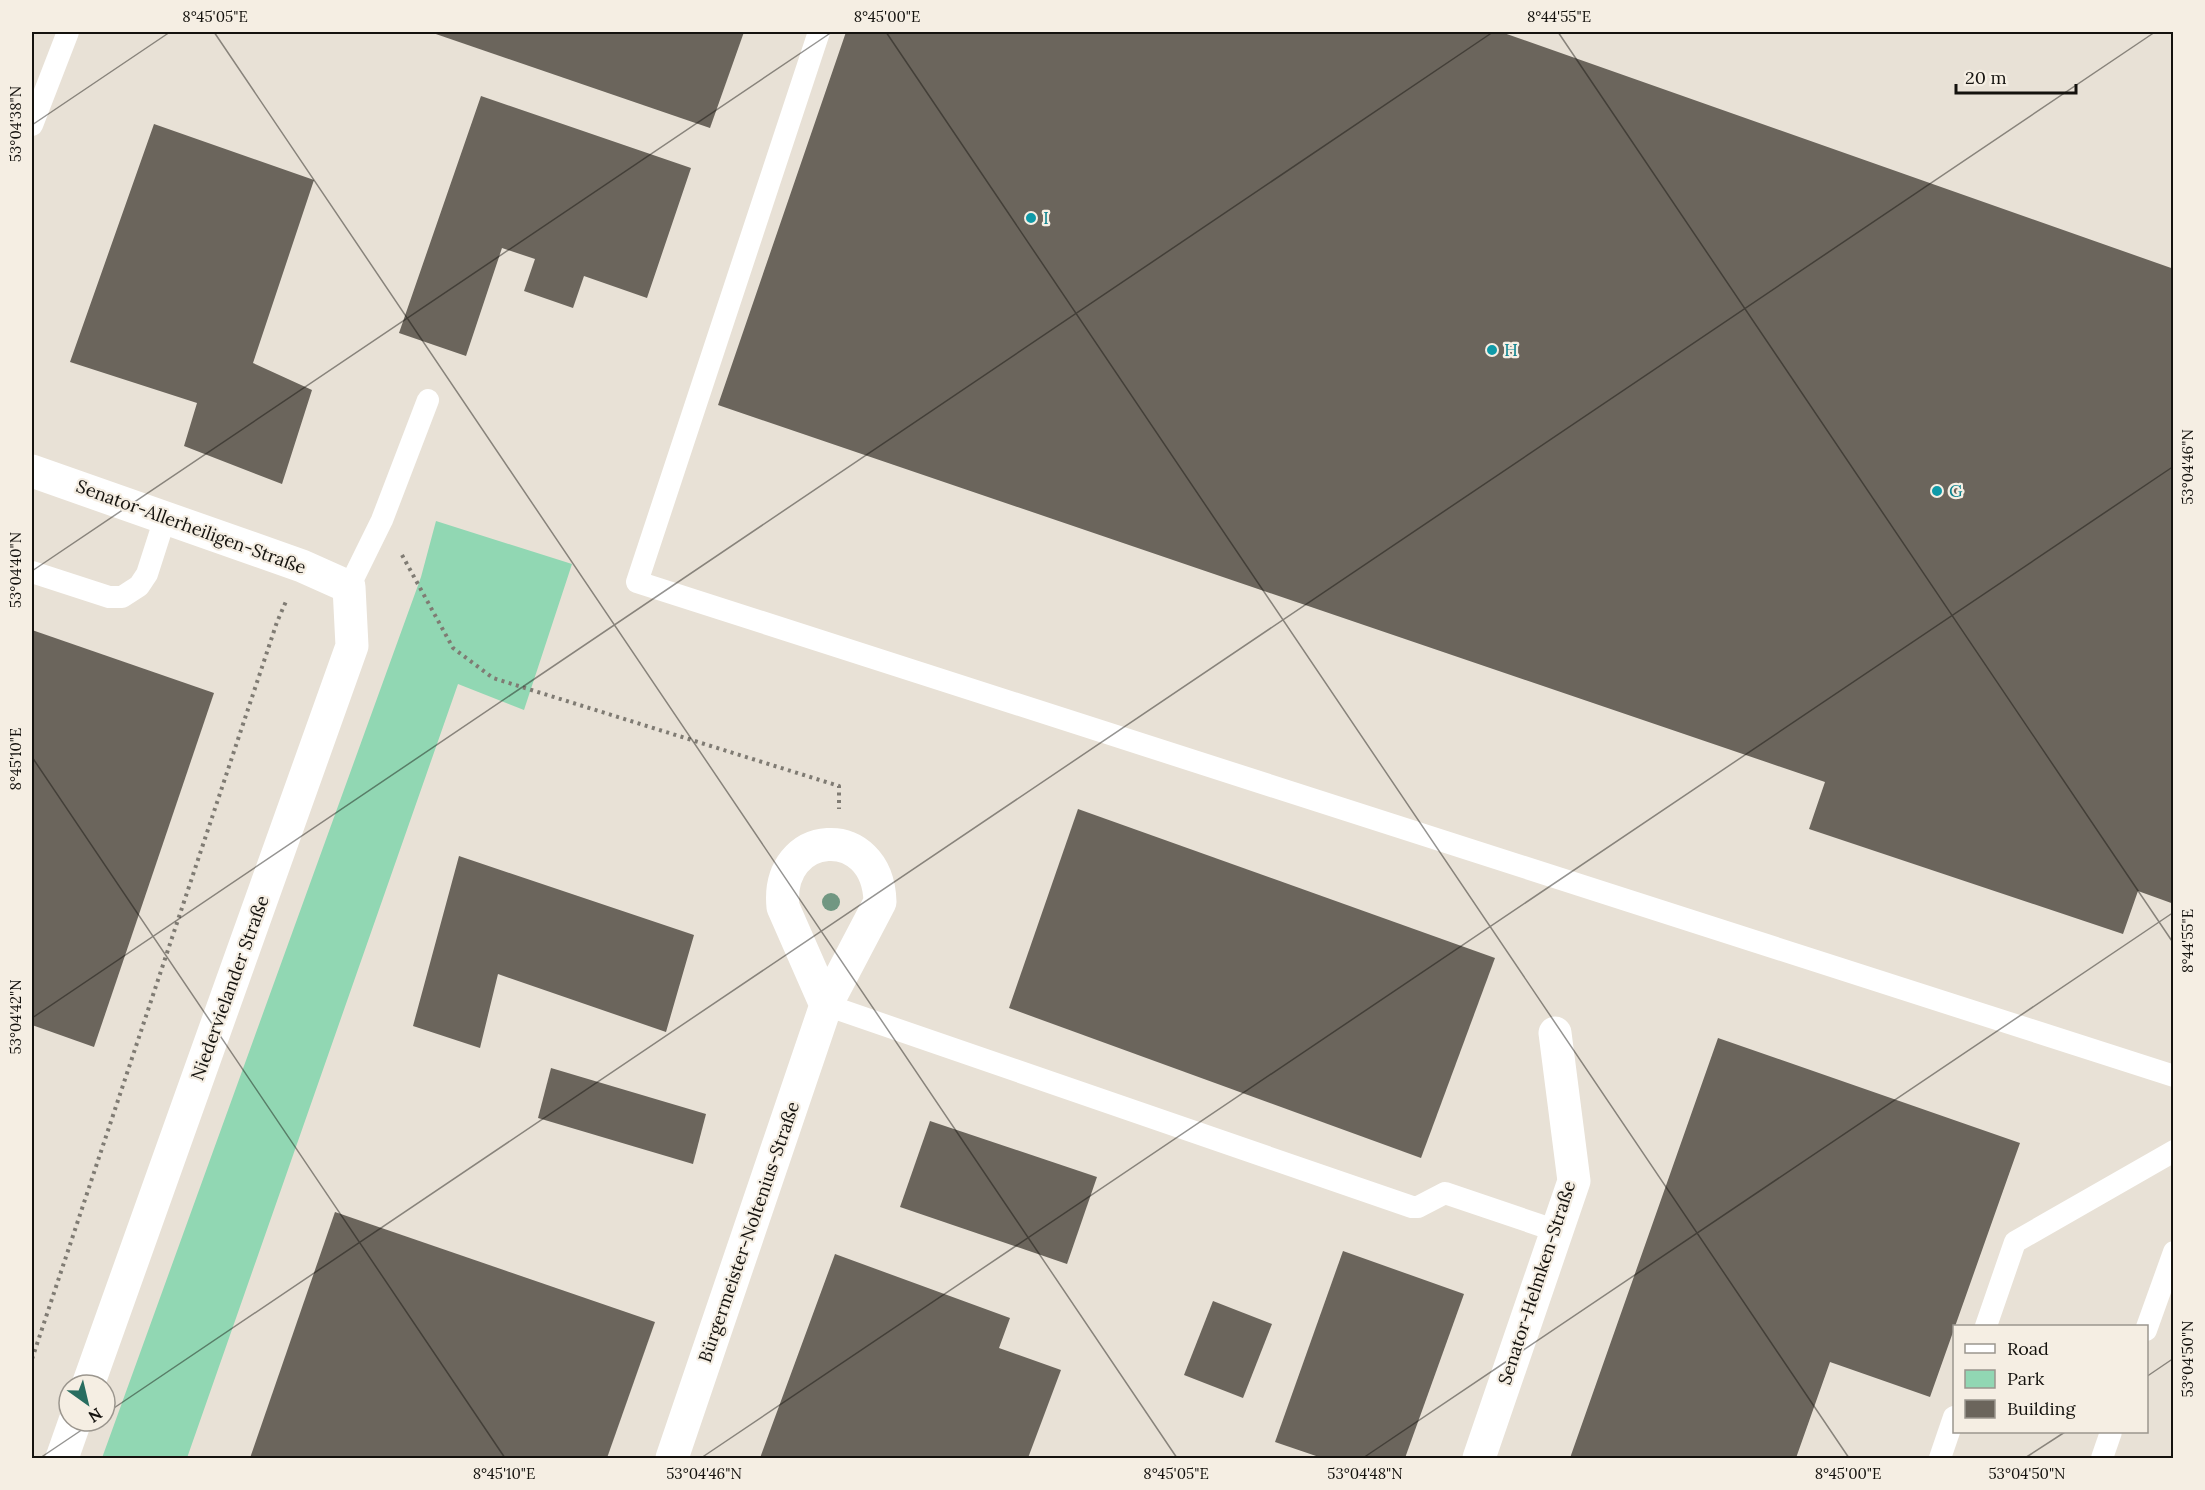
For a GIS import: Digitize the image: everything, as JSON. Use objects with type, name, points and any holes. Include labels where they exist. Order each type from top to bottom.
[{"type":"street","name":"Senator-Allerheiligen-Straße","points":[[32,471],[302,566],[349,587]]},
{"type":"street","name":"Niedervielander Straße","points":[[92,1373],[352,646],[349,587]]},
{"type":"street","name":"Bürgermeister-Noltenius-Straße","points":[[672,1458],[826,1005],[880,903],[879,883],[874,869],[864,858],[839,845]]},
{"type":"street","points":[[826,1005],[783,907],[781,890],[785,874],[794,860],[808,850],[839,845]]},
{"type":"street","name":"Senator-Helmken-Straße","points":[[1479,1458],[1575,1181],[1555,1033]]},
{"type":"street","points":[[62,1458],[71,1433]]},
{"type":"lane","points":[[32,125],[68,32]]},
{"type":"lane","points":[[819,32],[637,582],[2174,1076]]},
{"type":"lane","points":[[349,587],[382,520],[428,400]]},
{"type":"lane","points":[[32,572],[108,597],[122,597],[139,586],[147,574],[165,518]]},
{"type":"lane","points":[[826,1005],[1412,1207],[1418,1207],[1445,1193],[1557,1230]]},
{"type":"lane","points":[[1986,1325],[2015,1242],[2174,1151]]},
{"type":"lane","points":[[2148,1325],[2174,1252]]},
{"type":"lane","points":[[1940,1458],[1953,1420]]},
{"type":"lane","points":[[2102,1458],[2110,1433]]},
{"type":"path","points":[[382,520],[453,648],[493,678],[839,786],[839,845]]},
{"type":"path","points":[[32,1359],[277,622],[302,566]]},
{"type":"green space","points":[[436,521],[572,564],[524,710],[458,684],[187,1458],[102,1458],[111,1433],[117,1433],[117,1417],[421,577]]},
{"type":"building","points":[[430,32],[744,32],[710,128]]},
{"type":"building","points":[[846,32],[1501,32],[2174,269],[2174,904],[2138,891],[2123,934],[1809,829],[1825,782],[718,405]]},
{"type":"building","points":[[481,96],[691,168],[647,298],[584,276],[573,308],[524,291],[535,259],[502,248],[466,356],[399,333]]},
{"type":"building","points":[[154,124],[314,180],[253,363],[312,390],[282,484],[184,446],[197,403],[70,362]]},
{"type":"building","points":[[32,630],[214,693],[94,1047],[32,1025]]},
{"type":"building","points":[[1078,809],[1495,958],[1421,1158],[1009,1008]]},
{"type":"building","points":[[459,856],[694,935],[666,1032],[498,974],[480,1048],[413,1026]]},
{"type":"building","points":[[1718,1038],[2020,1143],[1956,1325],[1953,1325],[1953,1332],[1930,1397],[1830,1362],[1796,1458],[1570,1458]]},
{"type":"building","points":[[551,1068],[706,1114],[693,1164],[538,1118]]},
{"type":"building","points":[[930,1121],[1097,1177],[1067,1264],[900,1207]]},
{"type":"building","points":[[335,1212],[655,1322],[607,1458],[250,1458]]},
{"type":"building","points":[[1343,1251],[1464,1294],[1405,1458],[1322,1458],[1275,1442]]},
{"type":"building","points":[[835,1254],[1010,1318],[999,1348],[1061,1370],[1028,1458],[760,1458]]},
{"type":"building","points":[[1213,1301],[1272,1324],[1243,1398],[1184,1375]]},
{"type":"place","name":"I","points":[[1031,218]]},
{"type":"place","name":"H","points":[[1492,350]]},
{"type":"place","name":"G","points":[[1937,491]]}]
